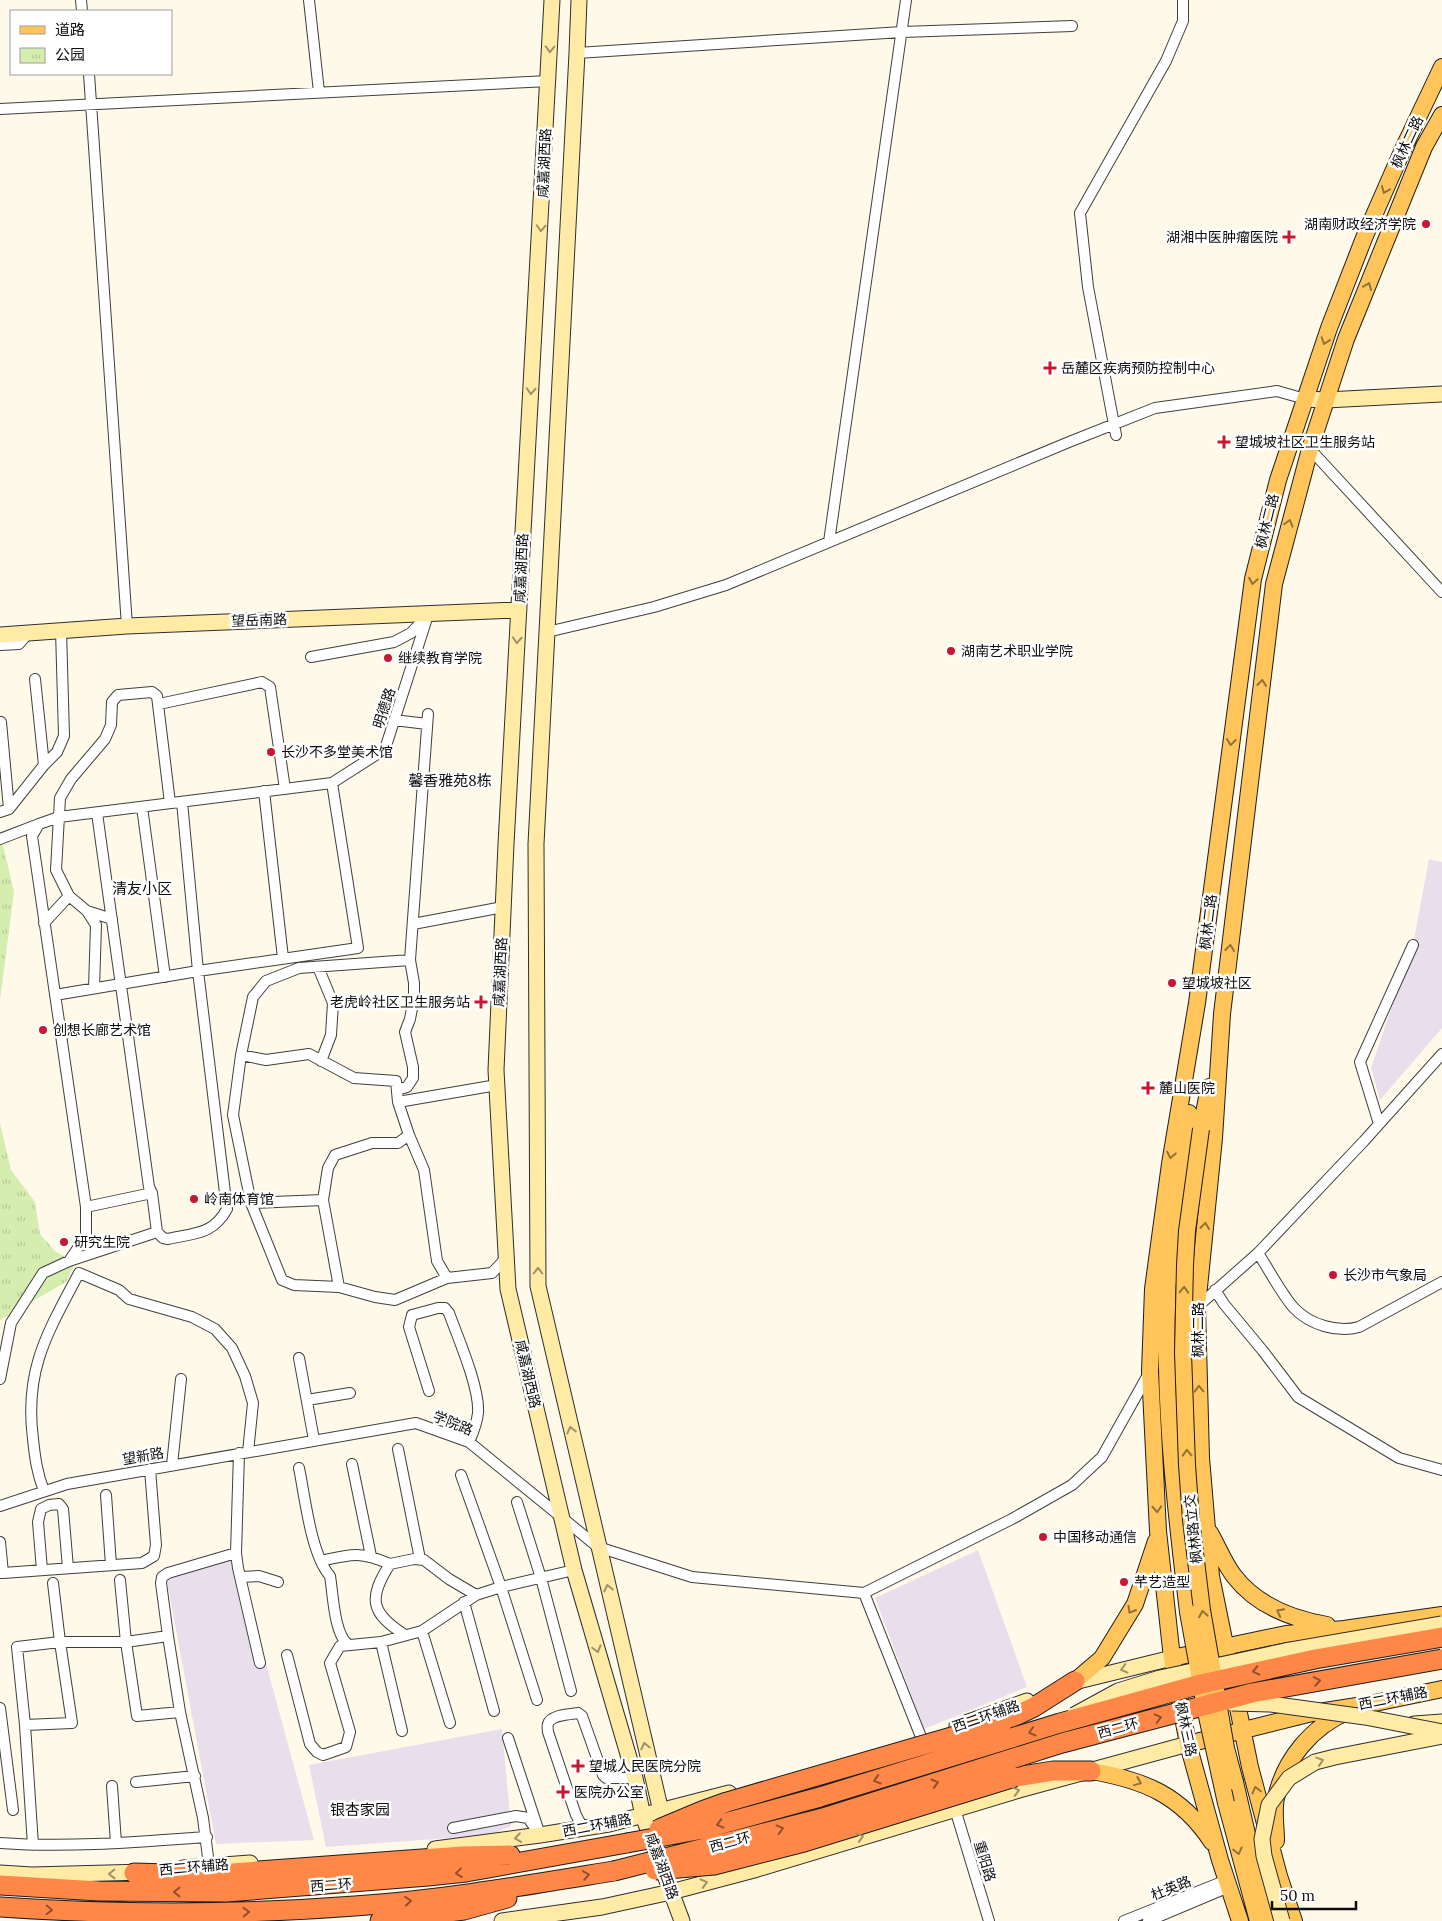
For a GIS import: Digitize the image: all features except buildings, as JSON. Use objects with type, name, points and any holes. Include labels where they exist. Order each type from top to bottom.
[{"type":"highway","name":"西二环","points":[[0,1886],[99,1891],[226,1892],[428,1876],[556,1856],[703,1829],[820,1797],[1060,1723],[1201,1684],[1261,1670],[1442,1637]]},
{"type":"highway","name":"西二环","points":[[0,1907],[103,1913],[285,1910],[425,1900],[514,1888],[614,1871],[823,1818],[1062,1743],[1204,1705],[1252,1693],[1442,1659]]},
{"type":"highway","points":[[628,1843],[727,1802],[1002,1722],[1034,1708],[1075,1682]]},
{"type":"highway","points":[[614,1871],[714,1865],[812,1840],[1015,1777],[1053,1771],[1091,1771]]},
{"type":"highway","points":[[134,1873],[463,1856],[556,1856]]},
{"type":"highway","points":[[380,1921],[464,1910],[523,1894],[561,1880]]},
{"type":"main road","name":"咸嘉湖西路","points":[[552,0],[503,907],[496,1070],[508,1290],[574,1570],[635,1778],[643,1816],[690,1921]]},
{"type":"main road","name":"咸嘉湖西路","points":[[579,0],[578,53],[536,844],[538,1286],[661,1811],[682,1921]]},
{"type":"main road","name":"枫林二路","points":[[1158,1531],[1150,1371],[1154,1289],[1170,1164],[1197,1004],[1253,579],[1278,480],[1329,328],[1364,238],[1442,67]]},
{"type":"main road","name":"枫林二路","points":[[1224,1646],[1211,1576],[1206,1527],[1201,1458],[1197,1307],[1214,1138],[1222,1014],[1274,584],[1310,449],[1346,339],[1424,147],[1442,115]]},
{"type":"main road","points":[[1305,399],[1326,400],[1442,394]]},
{"type":"main road","name":"望岳南路","points":[[0,635],[127,626],[519,610]]},
{"type":"main road","name":"枫林二路","points":[[1194,1131],[1197,1004]]},
{"type":"main road","name":"枫林二路","points":[[1194,1131],[1222,1014]]},
{"type":"main road","name":"枫林路立交","points":[[1194,1131],[1169,1263],[1168,1397],[1174,1497],[1188,1612],[1206,1712],[1226,1803],[1258,1921]]},
{"type":"main road","name":"枫林路立交","points":[[1194,1131],[1183,1301],[1187,1465],[1191,1520],[1202,1610],[1226,1748],[1256,1873],[1271,1921]]},
{"type":"main road","points":[[1206,1527],[1234,1577],[1251,1593],[1269,1606],[1290,1617],[1344,1628]]},
{"type":"main road","points":[[1075,1682],[1102,1658],[1135,1604],[1158,1531]]},
{"type":"main road","name":"枫林三路","points":[[1158,1531],[1172,1658],[1188,1744],[1220,1860],[1240,1921]]},
{"type":"main road","points":[[1172,1658],[1286,1634],[1442,1615]]},
{"type":"main road","points":[[1060,1723],[1118,1691],[1160,1678],[1285,1651],[1442,1624]]},
{"type":"main road","points":[[1224,1646],[1250,1767],[1279,1876],[1294,1921]]},
{"type":"main road","name":"西二环辅路","points":[[206,1870],[406,1852],[540,1835],[643,1816],[780,1780],[921,1737],[1010,1708],[1075,1682],[1172,1658]]},
{"type":"main road","name":"西二环辅路","points":[[502,1921],[602,1907],[675,1891],[754,1870],[952,1810],[1188,1744],[1312,1713],[1370,1704],[1442,1689]]},
{"type":"main road","points":[[1204,1705],[1231,1703],[1270,1704],[1408,1724],[1442,1732]]},
{"type":"main road","points":[[1279,1876],[1276,1800],[1280,1783],[1291,1762],[1304,1744],[1319,1729],[1339,1715],[1370,1704]]},
{"type":"main road","points":[[1408,1724],[1442,1722]]},
{"type":"main road","points":[[1282,1921],[1264,1856],[1262,1839],[1269,1805],[1289,1778],[1314,1762],[1328,1758],[1442,1736]]},
{"type":"main road","points":[[1091,1771],[1124,1776],[1161,1793],[1193,1817],[1214,1846],[1220,1860]]},
{"type":"main road","points":[[0,1873],[32,1875],[134,1873]]},
{"type":"street","points":[[309,0],[319,92]]},
{"type":"street","points":[[829,542],[906,0]]},
{"type":"street","points":[[1115,429],[1088,287],[1080,213],[1166,61],[1183,21],[1183,0]]},
{"type":"street","points":[[578,53],[902,32],[1072,26]]},
{"type":"street","points":[[89,75],[127,626]]},
{"type":"street","points":[[0,109],[549,80]]},
{"type":"street","points":[[547,632],[654,607],[726,585],[829,542],[1115,429],[1155,408],[1277,391],[1305,399]]},
{"type":"street","points":[[1310,449],[1442,592]]},
{"type":"street","points":[[311,657],[394,642],[411,633],[428,615]]},
{"type":"street","name":"明德路","points":[[332,783],[385,749],[428,615]]},
{"type":"street","points":[[4,811],[56,752],[64,736],[60,630]]},
{"type":"street","points":[[0,645],[19,644],[29,632]]},
{"type":"street","points":[[35,679],[44,766]]},
{"type":"street","points":[[158,704],[262,682],[270,686],[285,789]]},
{"type":"street","points":[[94,988],[96,925],[87,911],[70,896],[56,870],[60,798],[71,779],[105,739],[111,725],[112,702],[118,695],[152,692],[157,696],[170,803]]},
{"type":"street","points":[[394,720],[428,719],[410,960],[414,983],[414,998],[410,1019],[405,1032],[413,1067],[413,1078],[408,1087],[397,1090]]},
{"type":"street","points":[[0,722],[4,811]]},
{"type":"street","points":[[0,839],[59,817],[332,783],[358,948],[198,971],[55,995]]},
{"type":"street","points":[[264,791],[284,958]]},
{"type":"street","points":[[97,813],[156,1232],[163,1238],[168,1239],[207,1231],[221,1220],[227,1209],[198,971],[182,802]]},
{"type":"street","points":[[142,807],[165,977]]},
{"type":"street","points":[[39,824],[32,836],[86,1208],[86,1236],[69,1261]]},
{"type":"street","points":[[44,923],[70,896]]},
{"type":"street","points":[[413,924],[503,907]]},
{"type":"street","points":[[87,911],[112,919]]},
{"type":"street","points":[[1379,1124],[1360,1062],[1413,945]]},
{"type":"street","points":[[410,960],[299,968],[266,980],[253,997],[241,1055],[233,1115],[251,1203],[282,1280],[294,1285],[339,1287],[375,1297],[395,1300],[446,1278],[492,1273],[506,1258]]},
{"type":"street","points":[[318,967],[334,1003],[330,1035],[321,1061]]},
{"type":"street","points":[[241,1055],[266,1060],[309,1054],[354,1078],[396,1081],[398,1102],[409,1135],[424,1170],[437,1261],[446,1278]]},
{"type":"street","points":[[1197,1307],[1258,1253],[1442,1054]]},
{"type":"street","points":[[398,1102],[497,1085]]},
{"type":"street","points":[[339,1287],[323,1200],[328,1168],[335,1155],[372,1143],[398,1143],[409,1135]]},
{"type":"street","points":[[86,1208],[152,1193]]},
{"type":"street","points":[[251,1203],[323,1200]]},
{"type":"street","points":[[0,1379],[11,1323],[43,1273],[69,1261],[156,1232]]},
{"type":"street","points":[[1258,1253],[1295,1309],[1313,1321],[1330,1328],[1348,1330],[1359,1327],[1442,1282]]},
{"type":"street","points":[[44,1491],[37,1472],[30,1416],[32,1386],[38,1356],[49,1330],[79,1273],[119,1290],[129,1299],[192,1318],[215,1330],[232,1348],[246,1376],[253,1403],[244,1453],[236,1553],[260,1662]]},
{"type":"street","points":[[1215,1290],[1298,1397],[1399,1458],[1442,1470]]},
{"type":"street","points":[[430,1391],[410,1327],[410,1320],[412,1315],[445,1308],[449,1313],[477,1394],[478,1412],[475,1428],[469,1442]]},
{"type":"street","points":[[299,1358],[314,1440]]},
{"type":"street","points":[[598,1547],[692,1577],[864,1593],[1012,1519],[1072,1485],[1102,1456],[1150,1371]]},
{"type":"street","points":[[172,1465],[182,1379]]},
{"type":"street","points":[[307,1400],[350,1393]]},
{"type":"street","name":"学院路","points":[[294,1444],[416,1422],[469,1442],[598,1547]]},
{"type":"street","name":"望新路","points":[[0,1506],[67,1484],[294,1444]]},
{"type":"street","points":[[398,1449],[420,1559]]},
{"type":"street","points":[[352,1464],[371,1556]]},
{"type":"street","points":[[299,1468],[317,1553],[325,1571],[330,1576],[339,1632],[345,1643],[349,1645]]},
{"type":"street","points":[[0,1542],[2,1573],[142,1563],[154,1556],[156,1545],[150,1469]]},
{"type":"street","points":[[461,1475],[501,1587],[537,1700]]},
{"type":"street","points":[[106,1495],[111,1565]]},
{"type":"street","points":[[517,1502],[541,1578],[570,1691]]},
{"type":"street","points":[[42,1570],[38,1522],[41,1509],[49,1505],[58,1504],[63,1508],[68,1568]]},
{"type":"street","points":[[206,1870],[207,1837],[180,1712],[161,1583],[162,1577],[168,1573],[236,1553]]},
{"type":"street","points":[[321,1561],[353,1554],[371,1556],[390,1564],[420,1559],[476,1595]]},
{"type":"street","points":[[390,1564],[378,1582],[375,1601],[380,1616],[389,1625],[405,1635]]},
{"type":"street","points":[[287,1655],[310,1744],[317,1752],[323,1755],[346,1746],[350,1732],[330,1663],[340,1646],[381,1642],[422,1630],[476,1595],[501,1587],[574,1570]]},
{"type":"street","points":[[240,1576],[259,1576],[278,1582]]},
{"type":"street","points":[[120,1580],[126,1642],[137,1716],[180,1712]]},
{"type":"street","points":[[25,1725],[72,1723],[53,1583]]},
{"type":"street","points":[[864,1593],[921,1737]]},
{"type":"street","points":[[464,1602],[494,1711]]},
{"type":"street","points":[[422,1630],[450,1723]]},
{"type":"street","points":[[33,1845],[25,1725],[17,1647],[60,1642],[126,1642],[168,1636]]},
{"type":"street","points":[[381,1642],[402,1731]]},
{"type":"street","points":[[0,1708],[13,1810]]},
{"type":"street","points":[[583,1828],[576,1816],[548,1732],[550,1720],[559,1716],[578,1713],[582,1716],[603,1776],[606,1778],[635,1778]]},
{"type":"street","points":[[508,1738],[540,1835]]},
{"type":"street","points":[[136,1782],[195,1776]]},
{"type":"street","points":[[112,1786],[116,1843]]},
{"type":"street","name":"重阳路","points":[[952,1810],[984,1921]]},
{"type":"street","name":"重阳路","points":[[952,1810],[989,1921]]},
{"type":"street","points":[[453,1828],[516,1816],[528,1818],[540,1835]]},
{"type":"street","points":[[0,1843],[33,1845],[116,1843],[207,1837]]},
{"type":"street","name":"杜英路","points":[[1124,1921],[1228,1884]]},
{"type":"street","name":"杜英路","points":[[1148,1921],[1228,1884]]},
{"type":"shaded area","points":[[1429,859],[1442,862],[1442,1028],[1380,1100],[1371,1068],[1413,945]]},
{"type":"shaded area","points":[[978,1550],[1027,1687],[924,1729],[875,1598]]},
{"type":"shaded area","points":[[236,1553],[314,1840],[216,1844],[166,1576]]},
{"type":"shaded area","points":[[502,1729],[511,1826],[490,1835],[326,1847],[309,1765]]},
{"type":"green space","points":[[0,832],[14,892],[0,1000]]},
{"type":"green space","points":[[0,1123],[11,1170],[35,1202],[40,1234],[55,1251],[75,1263],[66,1282],[0,1320]]},
{"type":"place","name":"湖南财政经济学院","points":[[1426,224]]},
{"type":"place","name":"湖湘中医肿瘤医院","points":[[1289,237]]},
{"type":"place","name":"岳麓区疾病预防控制中心","points":[[1050,368]]},
{"type":"place","name":"望城坡社区卫生服务站","points":[[1224,442]]},
{"type":"place","name":"湖南艺术职业学院","points":[[951,651]]},
{"type":"place","name":"继续教育学院","points":[[388,658]]},
{"type":"place","name":"长沙不多堂美术馆","points":[[271,752]]},
{"type":"place","name":"望城坡社区","points":[[1172,983]]},
{"type":"place","name":"老虎岭社区卫生服务站","points":[[481,1002]]},
{"type":"place","name":"创想长廊艺术馆","points":[[43,1030]]},
{"type":"place","name":"麓山医院","points":[[1148,1088]]},
{"type":"place","name":"岭南体育馆","points":[[194,1199]]},
{"type":"place","name":"研究生院","points":[[64,1242]]},
{"type":"place","name":"长沙市气象局","points":[[1333,1275]]},
{"type":"place","name":"中国移动通信","points":[[1043,1537]]},
{"type":"place","name":"芊艺造型","points":[[1124,1582]]},
{"type":"place","name":"望城人民医院分院","points":[[578,1766]]},
{"type":"place","name":"医院办公室","points":[[563,1792]]},
{"type":"district","name":"馨香雅苑8栋","points":[[450,781]]},
{"type":"district","name":"清友小区","points":[[142,889]]},
{"type":"district","name":"银杏家园","points":[[360,1810]]}]
